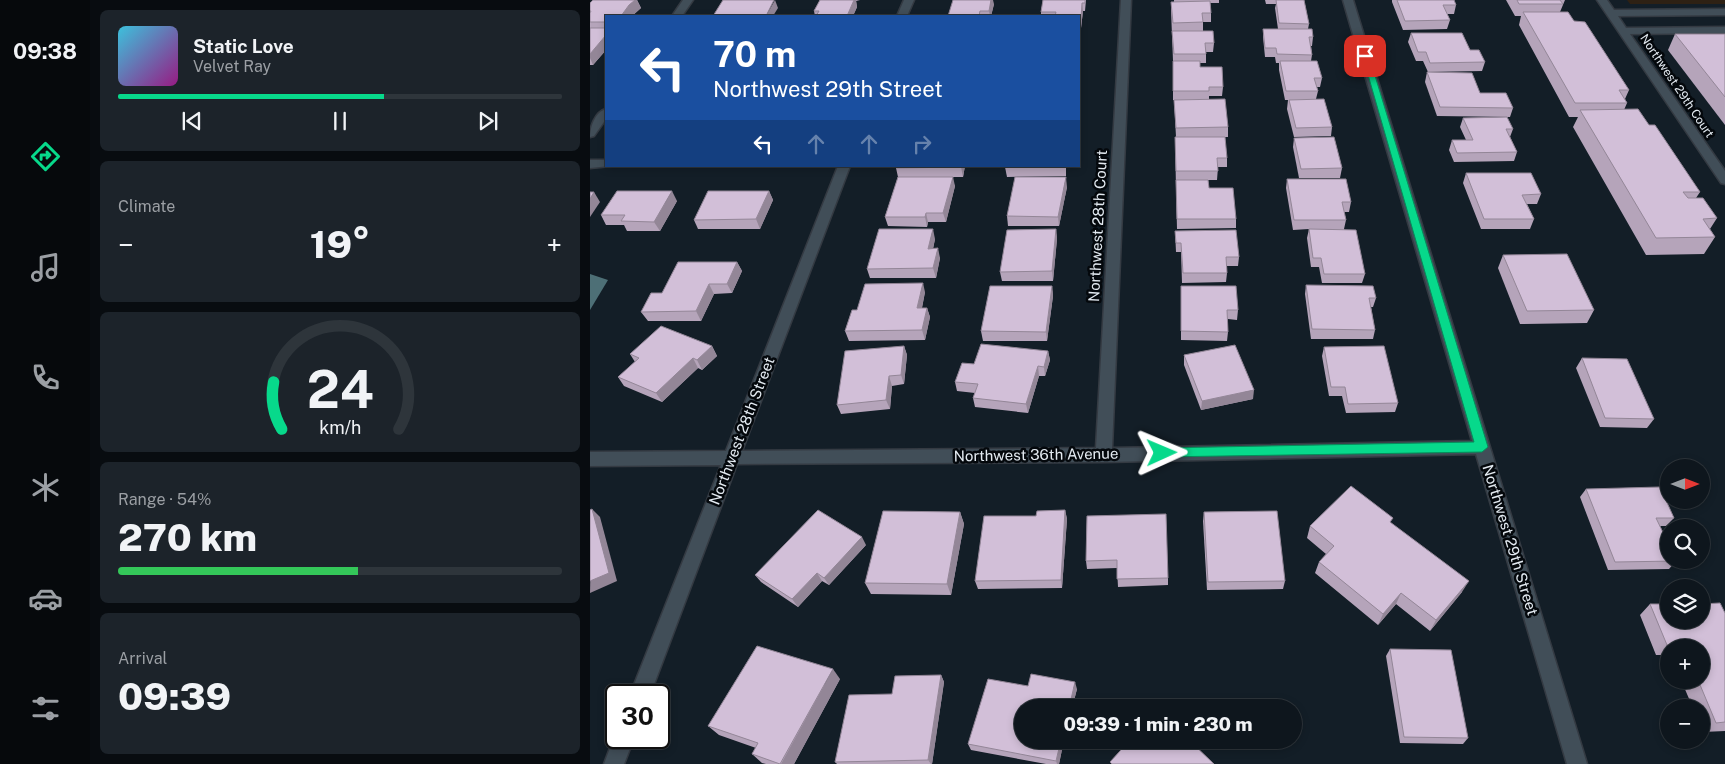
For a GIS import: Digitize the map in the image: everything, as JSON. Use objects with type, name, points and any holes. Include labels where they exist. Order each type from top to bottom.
[{"type":"street","points":[[677,15],[688,0]]},
{"type":"street","points":[[902,15],[909,0]]},
{"type":"street","name":"Northwest 28th Court","points":[[1104,455],[1126,0]]},
{"type":"street","name":"Northwest 29th Street","points":[[1348,0],[1577,764]]},
{"type":"street","name":"Northwest 29th Court","points":[[1602,0],[1725,180]]},
{"type":"street","points":[[1611,13],[1725,12]]},
{"type":"street","points":[[1623,31],[1725,30]]},
{"type":"street","points":[[590,134],[605,113]]},
{"type":"street","points":[[590,164],[605,164]]},
{"type":"street","name":"Northwest 28th Street","points":[[644,684],[844,167]]},
{"type":"street","name":"Northwest 36th Avenue","points":[[590,459],[1104,455],[1482,447]]},
{"type":"street","points":[[614,764],[620,749]]},
{"type":"shaded area","points":[[1627,0],[1725,0],[1725,4],[1630,4]]},
{"type":"shaded area","points":[[590,274],[608,280],[590,310]]},
{"type":"building","points":[[593,0],[635,0],[622,15],[605,15],[605,22],[590,22],[590,3]]},
{"type":"building","points":[[723,0],[774,0],[766,15],[714,15]]},
{"type":"building","points":[[820,0],[854,0],[847,15],[817,15],[819,11],[814,11]]},
{"type":"building","points":[[953,0],[991,0],[989,11],[980,11],[979,15],[948,15]]},
{"type":"building","points":[[1043,0],[1085,0],[1085,3],[1082,3],[1081,19],[1080,15],[1055,15],[1056,12],[1041,12]]},
{"type":"building","points":[[1276,0],[1304,0],[1309,24],[1279,23]]},
{"type":"building","points":[[1397,0],[1454,0],[1456,5],[1443,5],[1450,20],[1405,21]]},
{"type":"building","points":[[1517,0],[1560,0],[1563,4],[1519,4]]},
{"type":"building","points":[[1210,1],[1211,13],[1202,13],[1203,22],[1173,23],[1171,2]]},
{"type":"building","points":[[1523,12],[1568,12],[1574,21],[1585,22],[1629,90],[1619,90],[1627,103],[1575,103]]},
{"type":"building","points":[[590,28],[605,28],[605,36],[590,54]]},
{"type":"building","points":[[1263,29],[1312,29],[1313,37],[1309,37],[1312,55],[1277,54],[1276,48],[1265,48]]},
{"type":"building","points":[[1172,31],[1213,31],[1214,43],[1205,43],[1206,54],[1174,54]]},
{"type":"building","points":[[1411,33],[1462,33],[1470,50],[1479,50],[1485,62],[1430,63],[1426,52],[1418,52]]},
{"type":"building","points":[[1675,34],[1725,34],[1725,97]]},
{"type":"building","points":[[1173,61],[1200,61],[1200,67],[1222,67],[1223,87],[1209,87],[1209,91],[1173,91]]},
{"type":"building","points":[[1280,61],[1317,61],[1322,78],[1314,78],[1318,91],[1286,91]]},
{"type":"building","points":[[1427,72],[1472,73],[1480,93],[1506,93],[1513,108],[1440,107]]},
{"type":"building","points":[[1225,99],[1228,127],[1176,128],[1174,100]]},
{"type":"building","points":[[1324,99],[1332,127],[1296,128],[1289,100]]},
{"type":"building","points":[[1638,109],[1649,125],[1655,125],[1700,192],[1683,192],[1688,198],[1703,198],[1717,218],[1703,219],[1715,237],[1656,238],[1580,110]]},
{"type":"building","points":[[1507,117],[1513,129],[1506,129],[1517,152],[1457,153],[1452,140],[1473,140],[1463,118]]},
{"type":"building","points":[[1175,137],[1225,137],[1227,158],[1217,158],[1218,171],[1176,171]]},
{"type":"building","points":[[1334,137],[1342,168],[1301,169],[1294,138]]},
{"type":"building","points":[[896,167],[961,167],[896,168]]},
{"type":"building","points":[[1466,173],[1531,173],[1541,194],[1522,195],[1534,219],[1484,219]]},
{"type":"building","points":[[898,177],[953,177],[943,213],[926,213],[925,217],[885,217]]},
{"type":"building","points":[[1015,177],[1066,177],[1058,217],[1007,216]]},
{"type":"building","points":[[1287,179],[1346,179],[1351,202],[1342,202],[1346,220],[1294,220]]},
{"type":"building","points":[[1176,180],[1208,180],[1209,188],[1233,188],[1236,219],[1177,219]]},
{"type":"building","points":[[617,191],[672,191],[654,222],[621,221],[625,215],[601,215]]},
{"type":"building","points":[[708,191],[769,191],[756,219],[694,220]]},
{"type":"building","points":[[879,229],[933,229],[928,249],[938,248],[933,268],[867,269]]},
{"type":"building","points":[[1056,229],[1052,271],[1000,272],[1007,230]]},
{"type":"building","points":[[1309,229],[1356,230],[1365,274],[1324,274],[1321,258],[1313,258]]},
{"type":"building","points":[[1236,230],[1239,257],[1226,257],[1227,273],[1183,273],[1181,243],[1176,243],[1175,231]]},
{"type":"building","points":[[1567,254],[1594,310],[1527,311],[1503,255]]},
{"type":"building","points":[[678,262],[737,262],[727,284],[709,284],[696,311],[641,312],[651,293],[662,293]]},
{"type":"building","points":[[923,283],[917,308],[927,308],[922,330],[845,331],[852,310],[857,310],[865,284]]},
{"type":"building","points":[[1306,285],[1373,286],[1376,298],[1369,298],[1375,330],[1312,329]]},
{"type":"building","points":[[990,286],[1052,286],[1046,332],[981,331]]},
{"type":"building","points":[[1181,286],[1236,286],[1238,310],[1227,310],[1228,332],[1181,331]]},
{"type":"building","points":[[661,326],[712,346],[697,360],[693,358],[656,393],[618,377],[639,358],[630,354]]},
{"type":"building","points":[[981,344],[1048,351],[1044,367],[1038,366],[1026,404],[973,398],[978,384],[955,382],[962,363],[974,364]]},
{"type":"building","points":[[1235,345],[1254,390],[1202,401],[1184,355]]},
{"type":"building","points":[[904,346],[901,375],[889,376],[886,400],[837,405],[845,351]]},
{"type":"building","points":[[1384,346],[1398,403],[1348,404],[1345,387],[1331,387],[1324,347]]},
{"type":"building","points":[[1582,358],[1627,359],[1654,419],[1605,418]]},
{"type":"building","points":[[1351,486],[1393,518],[1390,522],[1469,581],[1436,620],[1401,593],[1383,614],[1319,562],[1334,546],[1310,526]]},
{"type":"building","points":[[1660,487],[1660,509],[1670,509],[1674,518],[1656,518],[1660,526],[1660,561],[1615,562],[1586,489]]},
{"type":"building","points":[[592,509],[609,573],[590,581],[590,510]]},
{"type":"building","points":[[818,510],[862,537],[824,578],[817,573],[792,599],[755,575]]},
{"type":"building","points":[[1065,510],[1061,580],[975,581],[984,516],[1036,516],[1037,511]]},
{"type":"building","points":[[883,511],[960,512],[947,584],[865,583]]},
{"type":"building","points":[[1277,511],[1285,581],[1208,582],[1204,512]]},
{"type":"building","points":[[1166,514],[1168,578],[1117,579],[1117,560],[1086,561],[1087,516]]},
{"type":"building","points":[[1720,603],[1725,613],[1725,722],[1716,723],[1710,709],[1710,699],[1706,699],[1702,689],[1710,689],[1710,639],[1665,639],[1660,629],[1710,629],[1710,604]]},
{"type":"building","points":[[1650,604],[1660,604],[1660,628]]},
{"type":"building","points":[[757,646],[833,669],[780,764],[752,754],[758,743],[708,726]]},
{"type":"building","points":[[1390,649],[1451,650],[1468,738],[1404,737]]},
{"type":"building","points":[[1031,674],[1075,682],[1071,699],[1014,699],[1014,749],[1059,749],[1056,761],[968,744],[988,679],[1028,686]]},
{"type":"building","points":[[941,675],[928,760],[835,762],[849,695],[892,694],[895,676]]},
{"type":"building","points":[[1122,749],[1198,749],[1214,764],[1112,764],[1110,762]]},
{"type":"route","points":[[1162,453],[1482,447],[1365,56]]}]
